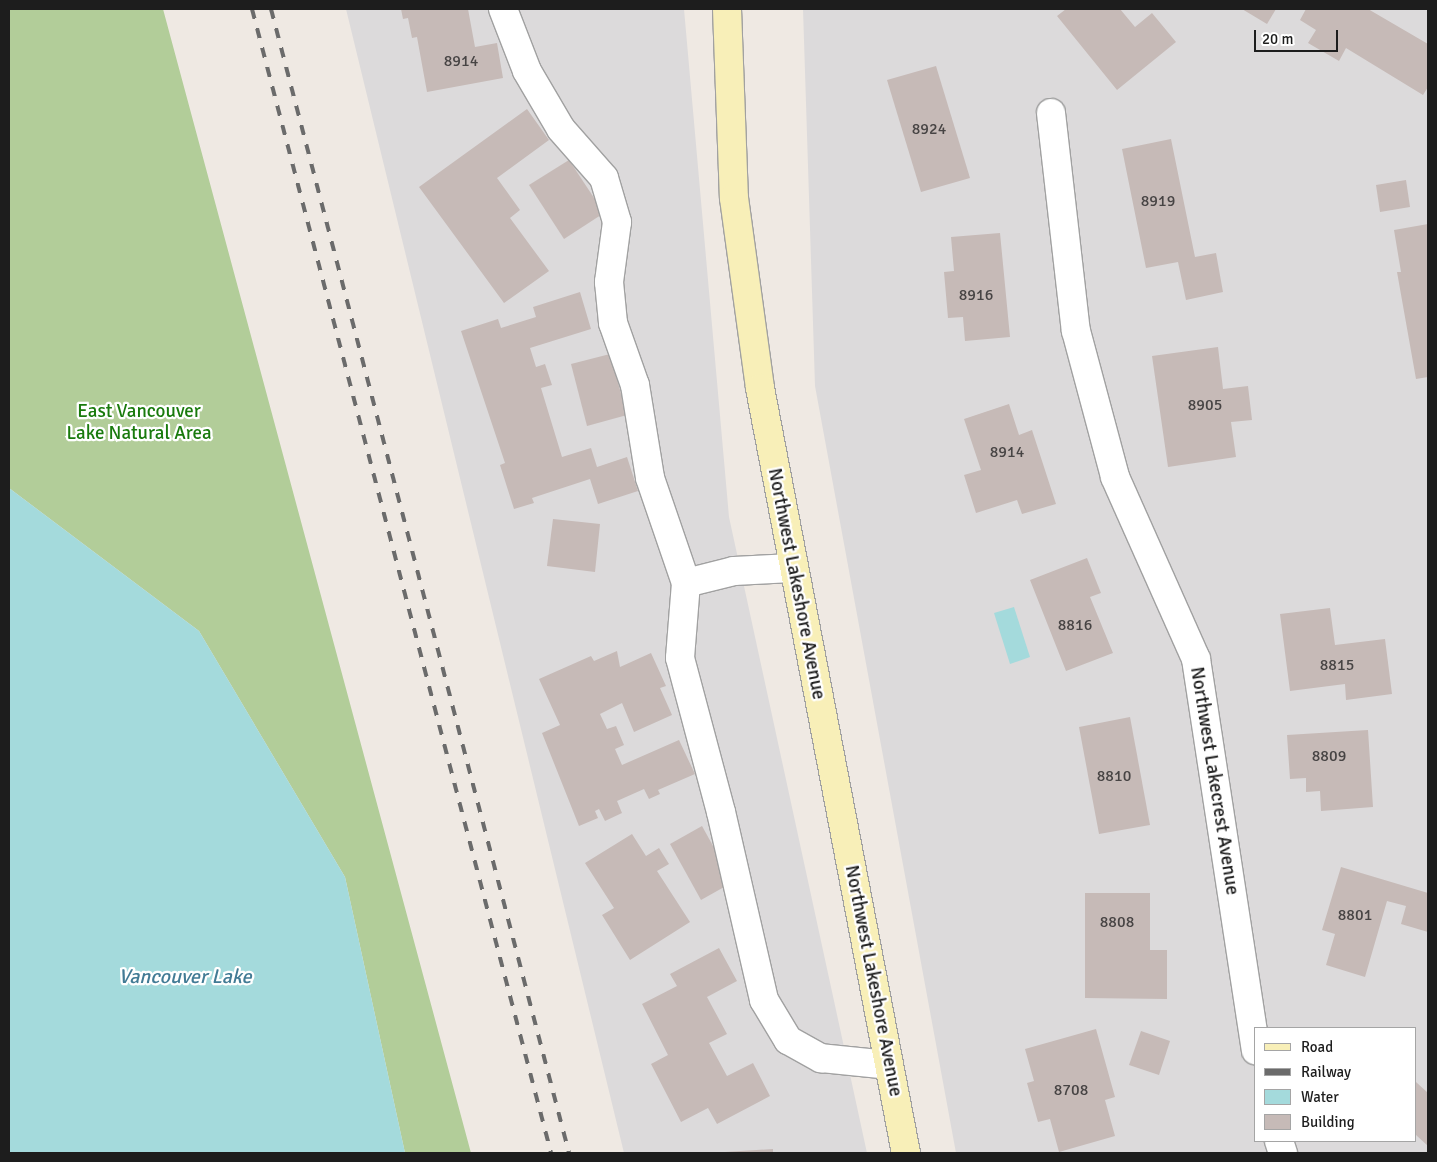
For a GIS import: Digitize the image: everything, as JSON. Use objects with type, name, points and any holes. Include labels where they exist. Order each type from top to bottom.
[{"type":"main road","name":"Northwest Lakeshore Avenue","points":[[727,9],[734,198],[760,388],[792,568],[906,1153]]},
{"type":"street","points":[[504,9],[527,71],[561,129],[604,178],[617,222],[609,282],[613,323],[635,386],[650,478],[686,583],[680,658],[721,812],[764,1000],[788,1040],[821,1058],[889,1065]]},
{"type":"street","name":"Northwest Lakecrest Avenue","points":[[1051,113],[1076,331],[1114,477],[1196,659],[1254,1037]]},
{"type":"street","points":[[686,583],[734,571],[792,568]]},
{"type":"shaded area","points":[[346,9],[684,9],[729,517],[867,1153],[624,1153]]},
{"type":"shaded area","points":[[803,9],[1428,9],[1428,1153],[956,1153],[815,386]]},
{"type":"green space","name":"East Vancouver Lake Natural Area","points":[[9,9],[163,9],[471,1153],[405,1153],[345,877],[199,631],[9,488]]},
{"type":"water","name":"Vancouver Lake","points":[[9,488],[199,631],[345,877],[405,1153],[9,1153]]},
{"type":"water","points":[[1014,607],[1030,657],[1010,664],[994,613]]},
{"type":"building","points":[[401,9],[468,9],[475,47],[497,43],[503,78],[427,92],[417,37],[412,38],[408,18],[403,19]]},
{"type":"building","points":[[1066,9],[1120,9],[1135,27],[1152,13],[1176,42],[1117,90],[1057,16]]},
{"type":"building","points":[[1242,9],[1276,9],[1267,24]]},
{"type":"building","points":[[1306,9],[1368,9],[1428,44],[1428,87],[1423,95],[1346,48],[1339,61],[1308,43],[1316,30],[1300,20]]},
{"type":"building","points":[[936,66],[970,178],[921,192],[887,80]]},
{"type":"building","points":[[527,109],[549,140],[497,178],[520,210],[510,218],[549,271],[504,303],[419,187]]},
{"type":"building","points":[[1171,139],[1195,257],[1216,253],[1223,292],[1186,300],[1178,262],[1146,268],[1122,149]]},
{"type":"building","points":[[569,160],[604,213],[564,239],[529,185]]},
{"type":"building","points":[[1406,180],[1410,207],[1380,212],[1376,185]]},
{"type":"building","points":[[1428,224],[1428,377],[1416,379],[1397,272],[1401,272],[1394,230]]},
{"type":"building","points":[[1000,233],[1010,337],[965,341],[963,317],[948,318],[944,272],[954,271],[951,237]]},
{"type":"building","points":[[580,292],[591,329],[530,348],[536,367],[545,364],[552,385],[541,388],[562,457],[591,448],[597,467],[627,457],[638,491],[598,504],[590,479],[532,498],[534,503],[514,509],[500,465],[505,463],[461,331],[498,319],[501,328],[536,317],[533,307]]},
{"type":"building","points":[[1218,347],[1223,389],[1248,386],[1252,420],[1231,422],[1236,457],[1168,467],[1152,356]]},
{"type":"building","points":[[610,354],[627,415],[587,426],[571,364]]},
{"type":"building","points":[[1009,404],[1019,435],[1032,430],[1056,504],[1022,514],[1017,500],[976,513],[964,475],[981,470],[964,419]]},
{"type":"building","points":[[553,519],[600,524],[595,572],[547,566]]},
{"type":"building","points":[[1087,558],[1101,593],[1090,597],[1113,653],[1066,671],[1030,580]]},
{"type":"building","points":[[1330,608],[1335,645],[1385,639],[1392,694],[1346,700],[1345,684],[1290,691],[1280,614]]},
{"type":"building","points":[[617,651],[620,667],[651,653],[666,686],[660,688],[672,715],[634,732],[622,703],[600,714],[607,729],[616,726],[624,745],[615,749],[622,765],[679,740],[695,774],[658,790],[660,794],[649,799],[644,789],[617,801],[622,813],[605,821],[599,809],[595,811],[598,818],[579,826],[542,733],[560,725],[539,679],[591,656],[594,661]]},
{"type":"building","points":[[1130,717],[1150,825],[1099,834],[1079,727]]},
{"type":"building","points":[[1368,730],[1373,807],[1321,811],[1320,791],[1306,792],[1306,778],[1290,779],[1287,735]]},
{"type":"building","points":[[702,826],[733,882],[701,900],[670,844]]},
{"type":"building","points":[[632,834],[646,856],[659,848],[669,864],[657,871],[690,922],[630,960],[602,915],[614,908],[585,863]]},
{"type":"building","points":[[1341,867],[1428,893],[1428,932],[1401,924],[1406,906],[1387,901],[1365,977],[1326,965],[1335,934],[1322,930]]},
{"type":"building","points":[[1085,893],[1150,893],[1150,950],[1167,950],[1167,999],[1085,998]]},
{"type":"building","points":[[719,948],[737,981],[707,997],[727,1034],[709,1043],[727,1076],[753,1063],[770,1096],[717,1124],[708,1108],[681,1122],[651,1064],[668,1055],[642,1004],[677,986],[670,974]]},
{"type":"building","points":[[1096,1029],[1115,1097],[1105,1100],[1115,1136],[1059,1152],[1050,1119],[1038,1122],[1027,1083],[1034,1081],[1025,1049]]},
{"type":"building","points":[[1141,1031],[1170,1041],[1159,1075],[1129,1065]]},
{"type":"building","points":[[1417,1083],[1428,1093],[1428,1146],[1417,1136]]},
{"type":"building","points":[[773,1149],[773,1153],[725,1153],[725,1152]]},
{"type":"railway","points":[[252,9],[551,1153]]},
{"type":"railway","points":[[271,9],[569,1153]]}]
